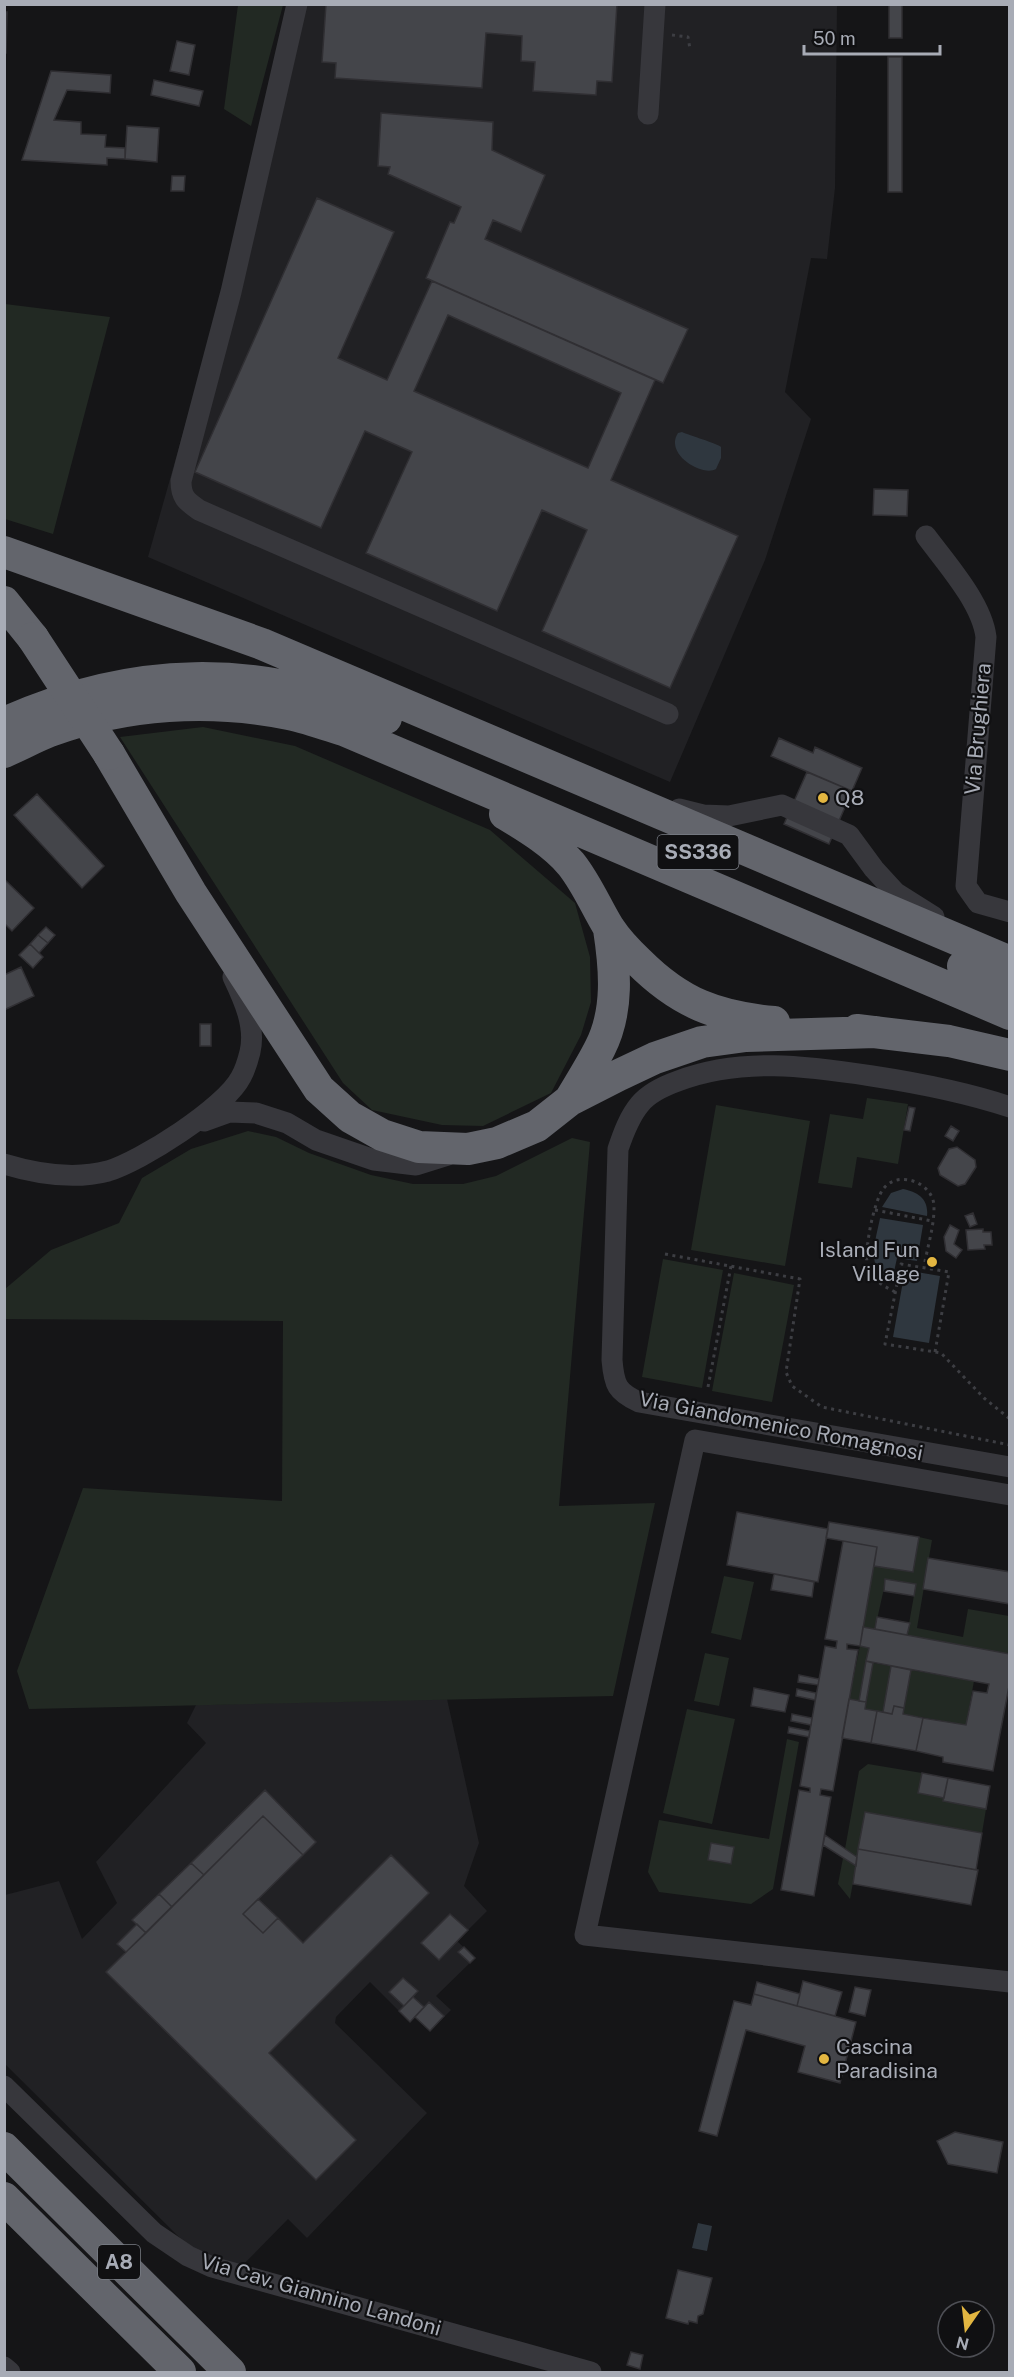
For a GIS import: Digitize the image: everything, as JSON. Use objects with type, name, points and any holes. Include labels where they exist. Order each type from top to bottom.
[{"type":"highway","points":[[4,552],[262,644],[1002,959]]},
{"type":"highway","points":[[4,602],[33,639],[110,754],[191,892],[320,1089],[350,1117],[382,1135],[419,1147],[468,1149],[497,1143],[537,1126],[570,1100],[655,1058],[702,1042],[746,1036],[876,1032]]},
{"type":"highway","name":"SS336","points":[[4,723],[44,705],[99,690],[166,678],[238,678],[294,689],[355,705],[1010,986]]},
{"type":"highway","points":[[4,752],[51,731],[116,712],[169,705],[237,706],[290,714],[346,731],[428,766],[535,832],[570,863],[593,898],[609,929],[636,959],[673,992],[708,1010],[746,1019],[949,1041],[1006,1055]]},
{"type":"highway","name":"SS336","points":[[428,766],[1010,1014]]},
{"type":"highway","points":[[570,1100],[601,1046],[611,1015],[615,985],[614,957],[609,929]]},
{"type":"highway","name":"A8","points":[[4,2148],[230,2373]]},
{"type":"highway","name":"A8","points":[[4,2198],[180,2373]]},
{"type":"street","points":[[297,4],[231,291],[181,481],[181,493],[186,502],[199,510],[668,714]]},
{"type":"street","points":[[648,114],[655,4]]},
{"type":"street","name":"Via Brughiera","points":[[926,536],[975,605],[984,625],[986,637],[966,886],[978,903],[1010,912]]},
{"type":"street","points":[[614,793],[703,815],[716,816],[729,816],[782,805],[849,835],[874,869],[896,893],[1002,959]]},
{"type":"street","points":[[4,1164],[33,1173],[66,1176],[107,1171],[146,1154],[190,1127],[222,1099],[240,1079],[250,1050],[251,1024],[241,995],[191,892]]},
{"type":"street","name":"Via Giandomenico Romagnosi","points":[[1010,1107],[909,1082],[813,1067],[762,1065],[736,1067],[694,1075],[660,1088],[640,1104],[627,1124],[618,1149],[612,1360],[613,1380],[624,1395],[639,1402],[1010,1467]]},
{"type":"street","points":[[190,1127],[229,1112],[256,1113],[287,1123],[316,1140],[344,1151],[374,1160],[416,1165],[468,1149]]},
{"type":"street","points":[[1010,1495],[695,1440],[585,1935],[1010,1982]]},
{"type":"street","name":"Via Cav. Giannino Landoni","points":[[4,2086],[154,2233],[188,2256],[212,2267],[591,2373]]},
{"type":"street","points":[[4,2367],[10,2373]]},
{"type":"path","points":[[667,34],[688,37],[690,49]]},
{"type":"path","points":[[895,1292],[874,1278],[867,1261],[879,1196],[884,1187],[892,1182],[906,1179],[916,1182],[933,1197],[932,1221],[924,1268]]},
{"type":"path","points":[[875,1210],[932,1221]]},
{"type":"path","points":[[665,1254],[800,1279],[786,1372],[792,1386],[822,1407],[1010,1444]]},
{"type":"path","points":[[934,1352],[949,1272],[901,1264],[885,1344],[934,1352],[941,1353],[984,1398],[1010,1419]]},
{"type":"path","points":[[708,1387],[731,1266]]},
{"type":"shaded area","points":[[238,5],[283,5],[251,126],[224,109]]},
{"type":"shaded area","points":[[304,5],[837,5],[835,188],[827,259],[811,258],[785,392],[811,419],[765,560],[670,782],[148,557]]},
{"type":"shaded area","points":[[5,304],[110,317],[53,534],[5,519]]},
{"type":"shaded area","points":[[682,432],[721,447],[721,458],[716,469],[702,470],[686,462],[680,456],[675,441],[678,433]]},
{"type":"shaded area","points":[[203,727],[295,746],[490,830],[575,903],[590,957],[591,1002],[581,1035],[551,1093],[483,1126],[442,1125],[372,1110],[343,1083],[120,737]]},
{"type":"shaded area","points":[[867,1098],[908,1104],[898,1164],[857,1157],[852,1188],[818,1183],[830,1114],[863,1119]]},
{"type":"shaded area","points":[[716,1105],[810,1121],[785,1266],[691,1250]]},
{"type":"shaded area","points":[[248,1131],[276,1137],[309,1153],[371,1175],[413,1184],[463,1184],[496,1176],[572,1138],[590,1142],[559,1506],[655,1503],[613,1696],[29,1709],[17,1671],[83,1488],[282,1501],[283,1321],[5,1319],[5,1289],[51,1250],[119,1223],[142,1178],[191,1149]]},
{"type":"shaded area","points":[[903,1189],[921,1197],[926,1205],[927,1216],[882,1207],[891,1193]]},
{"type":"shaded area","points":[[880,1218],[923,1225],[917,1261],[897,1258],[892,1281],[883,1276],[875,1262],[875,1245]]},
{"type":"shaded area","points":[[663,1259],[723,1270],[702,1388],[642,1377]]},
{"type":"shaded area","points":[[905,1270],[940,1276],[929,1343],[893,1337]]},
{"type":"shaded area","points":[[734,1273],[794,1285],[772,1402],[712,1391]]},
{"type":"shaded area","points":[[919,1537],[932,1540],[917,1628],[963,1637],[968,1609],[1009,1616],[1009,1654],[907,1635],[916,1584],[886,1579],[875,1629],[863,1627],[874,1566],[913,1572]]},
{"type":"shaded area","points":[[724,1576],[754,1582],[741,1640],[711,1633]]},
{"type":"shaded area","points":[[860,1646],[869,1648],[859,1701],[849,1699]]},
{"type":"shaded area","points":[[705,1653],[729,1658],[719,1706],[694,1701]]},
{"type":"shaded area","points":[[873,1663],[891,1666],[883,1712],[865,1709]]},
{"type":"shaded area","points":[[911,1670],[974,1681],[966,1725],[903,1714]]},
{"type":"shaded area","points":[[447,1699],[479,1843],[464,1886],[487,1911],[457,1941],[475,1958],[436,1996],[451,2010],[430,2031],[415,2017],[410,2022],[370,1982],[336,2017],[335,2023],[427,2113],[307,2238],[288,2219],[241,2267],[188,2246],[5,2064],[5,1895],[59,1881],[82,1939],[117,1903],[96,1862],[206,1743],[187,1723],[196,1705]]},
{"type":"shaded area","points":[[687,1709],[735,1719],[712,1824],[663,1813]]},
{"type":"shaded area","points":[[787,1739],[799,1742],[773,1889],[751,1904],[659,1892],[648,1872],[659,1820],[769,1839]]},
{"type":"shaded area","points":[[868,1764],[922,1773],[918,1793],[944,1798],[944,1801],[986,1809],[982,1833],[865,1812],[857,1857],[845,1849],[859,1771]]},
{"type":"shaded area","points":[[843,1858],[856,1866],[850,1899],[838,1884]]},
{"type":"shaded area","points":[[698,2223],[712,2226],[707,2251],[692,2248]]},
{"type":"building","points":[[326,4],[617,4],[612,82],[597,81],[596,95],[533,91],[535,62],[521,61],[522,36],[486,33],[482,88],[335,78],[336,63],[322,62]]},
{"type":"building","points":[[889,4],[902,4],[902,38],[889,38]]},
{"type":"building","points":[[4,12],[7,12],[6,53],[4,53]]},
{"type":"building","points":[[177,41],[195,45],[189,75],[170,71]]},
{"type":"building","points":[[888,57],[902,57],[902,192],[888,192]]},
{"type":"building","points":[[51,71],[111,75],[110,93],[67,90],[54,120],[81,122],[81,134],[106,135],[105,147],[125,148],[125,159],[107,158],[107,165],[22,160]]},
{"type":"building","points":[[154,80],[203,91],[199,106],[151,95]]},
{"type":"building","points":[[381,113],[493,122],[492,150],[545,175],[521,232],[493,220],[485,239],[688,329],[663,383],[426,278],[450,222],[454,223],[461,207],[388,174],[390,167],[378,166]]},
{"type":"building","points":[[127,126],[159,128],[157,162],[125,159]]},
{"type":"building","points":[[172,176],[185,176],[184,191],[171,191]]},
{"type":"building","points":[[317,198],[394,232],[338,358],[387,380],[432,281],[655,380],[611,480],[738,536],[670,688],[542,631],[587,530],[542,510],[497,611],[366,553],[412,452],[365,431],[321,528],[195,472]],"holes":[[[448,315],[621,393],[588,468],[414,391]]]},
{"type":"building","points":[[874,489],[908,490],[907,516],[873,515]]},
{"type":"building","points":[[779,738],[813,753],[815,747],[862,768],[852,791],[771,756]]},
{"type":"building","points":[[807,772],[852,791],[829,844],[784,824]]},
{"type":"building","points":[[37,794],[104,866],[82,888],[14,815]]},
{"type":"building","points":[[4,879],[34,908],[12,931],[4,923]]},
{"type":"building","points":[[46,927],[55,935],[48,943],[38,935]]},
{"type":"building","points":[[38,935],[48,943],[39,953],[30,944]]},
{"type":"building","points":[[30,944],[43,957],[33,968],[19,955]]},
{"type":"building","points":[[21,967],[34,996],[4,1010],[4,975]]},
{"type":"building","points":[[200,1024],[211,1024],[211,1046],[200,1046]]},
{"type":"building","points":[[909,1107],[915,1108],[910,1131],[904,1130]]},
{"type":"building","points":[[951,1126],[959,1131],[953,1141],[945,1136]]},
{"type":"building","points":[[957,1147],[975,1160],[976,1167],[965,1184],[958,1186],[940,1175],[938,1168],[949,1149]]},
{"type":"building","points":[[973,1213],[977,1224],[970,1227],[965,1216]]},
{"type":"building","points":[[950,1225],[959,1230],[954,1244],[962,1250],[956,1258],[946,1251],[944,1237]]},
{"type":"building","points":[[983,1229],[983,1232],[991,1232],[992,1245],[984,1245],[985,1249],[968,1250],[966,1230]]},
{"type":"building","points":[[737,1512],[828,1529],[818,1582],[727,1565]]},
{"type":"building","points":[[829,1522],[919,1537],[913,1572],[874,1566],[877,1547],[826,1538]]},
{"type":"building","points":[[843,1541],[877,1547],[860,1646],[847,1644],[847,1649],[858,1650],[833,1791],[821,1789],[820,1795],[831,1797],[814,1896],[781,1890],[799,1790],[810,1792],[810,1788],[800,1786],[825,1646],[836,1648],[837,1641],[825,1639]]},
{"type":"building","points":[[928,1558],[1010,1572],[1010,1604],[923,1589]]},
{"type":"building","points":[[774,1574],[814,1582],[812,1597],[771,1590]]},
{"type":"building","points":[[885,1579],[916,1584],[914,1596],[884,1591]]},
{"type":"building","points":[[877,1617],[910,1623],[907,1635],[875,1629]]},
{"type":"building","points":[[863,1627],[1010,1654],[1010,1681],[993,1771],[943,1762],[943,1757],[916,1751],[923,1718],[966,1725],[973,1691],[987,1693],[989,1684],[866,1661],[869,1648],[860,1646]]},
{"type":"building","points":[[866,1661],[873,1663],[866,1702],[859,1701]]},
{"type":"building","points":[[891,1666],[911,1670],[904,1708],[894,1706],[892,1714],[883,1712]]},
{"type":"building","points":[[799,1675],[819,1679],[818,1685],[798,1682]]},
{"type":"building","points":[[754,1688],[789,1695],[785,1712],[751,1706]]},
{"type":"building","points":[[797,1689],[816,1693],[815,1700],[796,1696]]},
{"type":"building","points":[[849,1699],[866,1702],[865,1709],[877,1711],[871,1743],[842,1738]]},
{"type":"building","points":[[894,1706],[904,1708],[903,1714],[923,1718],[916,1751],[871,1743],[877,1711],[892,1714]]},
{"type":"building","points":[[792,1714],[812,1718],[811,1725],[791,1721]]},
{"type":"building","points":[[789,1727],[810,1731],[809,1737],[788,1733]]},
{"type":"building","points":[[922,1773],[948,1778],[944,1798],[918,1793]]},
{"type":"building","points":[[948,1778],[990,1786],[986,1809],[943,1801]]},
{"type":"building","points":[[265,1790],[316,1842],[303,1855],[263,1816],[204,1875],[191,1863]]},
{"type":"building","points":[[865,1812],[982,1833],[976,1870],[858,1849]]},
{"type":"building","points":[[263,1816],[303,1855],[243,1914],[263,1933],[278,1918],[303,1943],[391,1855],[429,1893],[269,2053],[356,2140],[316,2180],[106,1972]]},
{"type":"building","points":[[825,1835],[857,1857],[856,1866],[823,1845]]},
{"type":"building","points":[[711,1843],[734,1847],[731,1864],[708,1860]]},
{"type":"building","points":[[858,1849],[978,1870],[971,1905],[853,1884]]},
{"type":"building","points":[[191,1863],[204,1875],[172,1907],[159,1894]]},
{"type":"building","points":[[159,1894],[172,1907],[146,1933],[132,1920]]},
{"type":"building","points":[[258,1899],[278,1918],[263,1933],[243,1914]]},
{"type":"building","points":[[450,1914],[468,1930],[439,1960],[421,1943]]},
{"type":"building","points":[[137,1924],[146,1933],[126,1952],[117,1944]]},
{"type":"building","points":[[464,1947],[475,1958],[470,1963],[458,1952]]},
{"type":"building","points":[[403,1978],[418,1991],[404,2006],[389,1992]]},
{"type":"building","points":[[803,1981],[842,1992],[835,2016],[797,2006]]},
{"type":"building","points":[[757,1982],[800,1994],[797,2006],[754,1994]]},
{"type":"building","points":[[855,1987],[871,1990],[865,2016],[849,2012]]},
{"type":"building","name":"Cascina Paradisina","points":[[754,1994],[856,2022],[840,2083],[798,2072],[805,2046],[746,2030],[717,2136],[699,2131],[734,2001],[751,2005]]},
{"type":"building","points":[[413,1997],[424,2007],[410,2022],[399,2011]]},
{"type":"building","points":[[429,2002],[444,2016],[430,2031],[415,2017]]},
{"type":"building","points":[[955,2132],[1003,2142],[997,2173],[948,2164],[937,2141]]},
{"type":"building","points":[[678,2270],[712,2278],[703,2314],[698,2316],[697,2323],[689,2321],[688,2324],[666,2318]]},
{"type":"building","points":[[631,2352],[643,2355],[640,2369],[627,2365]]},
{"type":"place","name":"Q8","points":[[823,798]]},
{"type":"place","name":"Island Fun Village","points":[[932,1262]]},
{"type":"place","name":"Cascina Paradisina","points":[[824,2059]]}]
